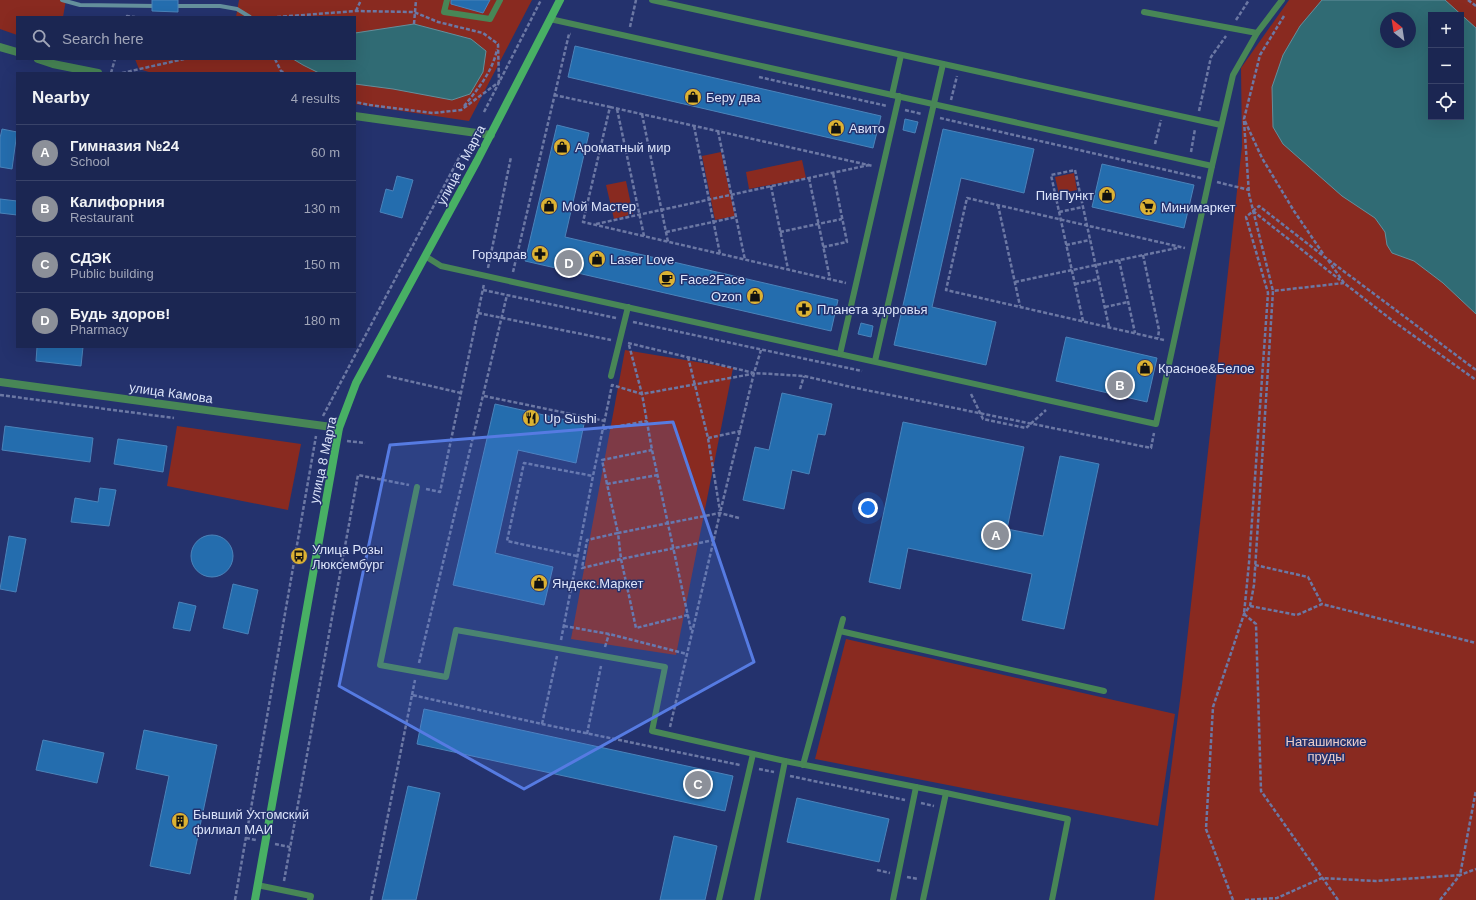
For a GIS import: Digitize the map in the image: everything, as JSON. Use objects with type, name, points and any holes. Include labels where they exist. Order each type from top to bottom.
[{"type":"street","name":"улица 8 Марта","points":[[254,900],[340,428],[356,382],[491,135],[560,0]]},
{"type":"street","points":[[0,47],[16,52]]},
{"type":"street","points":[[41,60],[93,72]]},
{"type":"street","points":[[356,116],[491,135]]},
{"type":"street","name":"улица Камова","points":[[0,382],[340,428]]},
{"type":"lane","points":[[447,0],[444,12],[490,19],[500,0]]},
{"type":"lane","points":[[652,0],[1221,125]]},
{"type":"lane","points":[[425,256],[441,266],[1156,424],[1233,75],[1257,33],[1282,0]]},
{"type":"lane","points":[[1144,12],[1257,33]]},
{"type":"lane","points":[[550,19],[1212,166]]},
{"type":"lane","points":[[892,95],[901,55]]},
{"type":"lane","points":[[875,361],[943,64]]},
{"type":"lane","points":[[840,354],[899,96]]},
{"type":"lane","points":[[611,376],[628,307]]},
{"type":"lane","points":[[417,487],[380,665],[446,677],[456,630],[665,667],[652,731],[668,736],[803,765],[1068,819],[1052,900]]},
{"type":"lane","points":[[803,765],[843,619]]},
{"type":"lane","points":[[840,631],[1104,691]]},
{"type":"lane","points":[[719,900],[753,754]]},
{"type":"lane","points":[[757,900],[785,761]]},
{"type":"lane","points":[[893,900],[916,787]]},
{"type":"lane","points":[[923,900],[946,793]]},
{"type":"lane","points":[[257,886],[282,891],[296,897],[311,896],[310,900]]},
{"type":"path","points":[[356,11],[360,0]]},
{"type":"path","points":[[414,24],[416,0]]},
{"type":"path","points":[[484,112],[542,0]]},
{"type":"path","points":[[629,30],[636,0]]},
{"type":"path","points":[[1189,160],[1211,57],[1232,28],[1249,0]]},
{"type":"path","points":[[1468,0],[1476,6]]},
{"type":"path","points":[[290,16],[356,11],[414,12],[438,22],[483,34],[498,44]]},
{"type":"path","points":[[1244,614],[1250,606],[1254,585],[1273,291],[1249,190],[1244,119],[1260,55],[1283,18]]},
{"type":"path","points":[[371,900],[417,672],[484,396],[569,34],[576,35]]},
{"type":"path","points":[[498,44],[499,82]]},
{"type":"path","points":[[461,110],[483,83],[496,57],[498,44]]},
{"type":"path","points":[[111,72],[115,60]]},
{"type":"path","points":[[126,72],[180,60]]},
{"type":"path","points":[[276,60],[283,72]]},
{"type":"path","points":[[947,120],[959,67]]},
{"type":"path","points":[[759,77],[1249,190]]},
{"type":"path","points":[[356,102],[433,113],[461,110],[499,82]]},
{"type":"path","points":[[554,95],[869,165],[594,225]]},
{"type":"path","points":[[610,107],[583,222],[846,283]]},
{"type":"path","points":[[618,109],[644,236]]},
{"type":"path","points":[[1150,166],[1162,112]]},
{"type":"path","points":[[642,114],[668,242]]},
{"type":"path","points":[[1244,119],[1262,158],[1294,211],[1344,282]]},
{"type":"path","points":[[694,126],[720,254]]},
{"type":"path","points":[[718,131],[745,260]]},
{"type":"path","points":[[235,900],[318,425],[461,154]]},
{"type":"path","points":[[282,891],[358,475],[440,492],[511,157]]},
{"type":"path","points":[[1083,321],[1052,175],[1075,170],[1109,327]]},
{"type":"path","points":[[823,247],[847,242],[833,173]]},
{"type":"path","points":[[809,178],[830,279]]},
{"type":"path","points":[[771,186],[788,269]]},
{"type":"path","points":[[1143,255],[1160,339],[946,290],[967,198],[1185,248]]},
{"type":"path","points":[[998,205],[1020,306]]},
{"type":"path","points":[[1233,900],[1206,829],[1213,706],[1244,614],[1268,293],[1246,217],[1259,206],[1476,370]]},
{"type":"path","points":[[1059,212],[1083,207]]},
{"type":"path","points":[[1253,211],[1393,321],[1476,380]]},
{"type":"path","points":[[666,232],[736,217]]},
{"type":"path","points":[[780,232],[842,219]]},
{"type":"path","points":[[1066,245],[1090,240]]},
{"type":"path","points":[[1014,282],[1180,247]]},
{"type":"path","points":[[1119,260],[1135,333]]},
{"type":"path","points":[[1075,284],[1099,279]]},
{"type":"path","points":[[1273,291],[1344,282]]},
{"type":"path","points":[[483,290],[616,318]]},
{"type":"path","points":[[1105,307],[1128,302]]},
{"type":"path","points":[[478,313],[620,341],[754,374]]},
{"type":"path","points":[[634,322],[865,371]]},
{"type":"path","points":[[628,343],[642,394],[652,450],[692,632]]},
{"type":"path","points":[[412,695],[587,734],[666,749],[720,513],[761,350]]},
{"type":"path","points":[[688,357],[708,438],[720,513]]},
{"type":"path","points":[[542,724],[564,626],[576,556],[612,385],[642,394],[754,374],[804,376],[851,388],[1150,448],[1154,432],[1149,431]]},
{"type":"path","points":[[387,376],[461,393]]},
{"type":"path","points":[[800,389],[804,376]]},
{"type":"path","points":[[964,392],[972,394],[983,419],[1026,428],[1046,409]]},
{"type":"path","points":[[0,395],[182,419]]},
{"type":"path","points":[[484,396],[605,421]]},
{"type":"path","points":[[603,430],[647,421]]},
{"type":"path","points":[[708,438],[741,431]]},
{"type":"path","points":[[308,436],[316,437]]},
{"type":"path","points":[[652,450],[602,460],[606,484],[618,533],[621,559],[636,628],[688,615]]},
{"type":"path","points":[[576,556],[507,541],[524,463],[593,476]]},
{"type":"path","points":[[382,480],[384,473]]},
{"type":"path","points":[[606,484],[658,475]]},
{"type":"path","points":[[714,540],[582,568],[587,540],[720,513],[739,518]]},
{"type":"path","points":[[1255,565],[1308,577],[1322,604]]},
{"type":"path","points":[[1250,606],[1297,615],[1322,604],[1476,643]]},
{"type":"path","points":[[1244,614],[1256,624],[1261,791],[1338,900]]},
{"type":"path","points":[[564,626],[609,634],[687,654]]},
{"type":"path","points":[[587,734],[609,634]]},
{"type":"path","points":[[1440,900],[1460,875],[1476,790]]},
{"type":"path","points":[[1245,900],[1278,898],[1322,878],[1375,881],[1460,875],[1476,869]]},
{"type":"highlighted area","points":[[673,422],[754,662],[524,789],[339,686],[390,445]]},
{"type":"green space","points":[[0,0],[66,0],[63,16],[16,16],[16,35],[0,29]]},
{"type":"green space","points":[[239,0],[532,0],[469,121],[356,104],[356,72],[149,72],[139,69],[135,60],[356,60],[356,16],[236,16]]},
{"type":"green space","name":"Наташинские пруды","points":[[1289,0],[1476,0],[1476,900],[1154,900],[1182,685],[1242,146],[1241,68]]},
{"type":"green space","points":[[721,152],[735,216],[715,220],[702,156]]},
{"type":"green space","points":[[802,160],[806,178],[749,189],[746,172]]},
{"type":"green space","points":[[1074,173],[1077,190],[1059,194],[1055,177]]},
{"type":"green space","points":[[626,181],[633,214],[614,219],[606,185]]},
{"type":"green space","points":[[625,350],[733,368],[676,655],[571,639]]},
{"type":"green space","points":[[177,426],[301,444],[288,510],[167,486]]},
{"type":"green space","points":[[846,639],[1175,714],[1158,826],[815,759]]},
{"type":"shaded area","points":[[1322,0],[1445,0],[1458,12],[1428,12],[1428,120],[1464,120],[1464,17],[1476,28],[1476,314],[1443,283],[1414,261],[1392,253],[1387,245],[1385,232],[1375,218],[1342,196],[1283,144],[1273,127],[1272,87],[1283,55],[1300,26]]},
{"type":"shaded area","points":[[414,24],[471,39],[486,51],[483,72],[470,94],[452,100],[393,89],[356,84],[356,72],[317,72],[295,60],[356,60],[356,33]]},
{"type":"building","points":[[152,0],[178,0],[178,12],[152,11]]},
{"type":"building","points":[[451,0],[490,0],[483,13],[451,4]]},
{"type":"building","points":[[575,46],[881,116],[873,148],[568,77]]},
{"type":"building","points":[[905,119],[918,122],[915,133],[903,130]]},
{"type":"building","points":[[557,125],[589,133],[565,237],[838,300],[831,331],[525,261]]},
{"type":"building","points":[[2,129],[16,132],[12,169],[0,167],[0,138]]},
{"type":"building","points":[[943,129],[1034,149],[1024,193],[961,178],[932,307],[996,322],[986,365],[894,345]]},
{"type":"building","points":[[1102,164],[1194,185],[1184,228],[1092,207]]},
{"type":"building","points":[[397,176],[413,180],[402,218],[380,212],[386,189],[393,191]]},
{"type":"building","points":[[0,199],[16,201],[16,215],[0,213]]},
{"type":"building","points":[[861,323],[873,326],[871,337],[858,334]]},
{"type":"building","points":[[1066,337],[1157,358],[1147,402],[1056,381]]},
{"type":"building","points":[[37,348],[83,348],[81,366],[36,361]]},
{"type":"building","points":[[782,393],[832,404],[825,435],[818,434],[809,474],[792,470],[784,509],[743,500],[755,447],[769,450]]},
{"type":"building","points":[[495,404],[584,424],[576,463],[518,450],[495,553],[553,567],[544,605],[453,585]]},
{"type":"building","points":[[903,422],[1024,447],[1007,529],[1043,536],[1060,456],[1099,464],[1064,629],[1022,620],[1032,574],[908,548],[900,589],[869,582]]},
{"type":"building","points":[[5,426],[93,438],[90,462],[2,450]]},
{"type":"building","points":[[118,439],[167,446],[163,472],[114,464]]},
{"type":"building","points":[[100,488],[116,490],[109,526],[71,522],[75,498],[98,502]]},
{"type":"building","points":[[208,535],[216,535],[224,538],[230,544],[233,556],[230,568],[224,574],[216,577],[208,577],[200,574],[194,568],[191,560],[191,552],[194,544],[200,538]]},
{"type":"building","points":[[9,536],[26,539],[16,592],[0,589]]},
{"type":"building","points":[[233,584],[258,590],[248,634],[223,628]]},
{"type":"building","points":[[179,602],[196,606],[190,631],[173,628]]},
{"type":"building","points":[[424,709],[733,776],[725,811],[417,744]]},
{"type":"building","name":"Бывший Ухтомский филиал МАИ","points":[[144,730],[217,745],[190,874],[150,866],[169,776],[136,769]]},
{"type":"building","points":[[43,740],[104,753],[97,783],[36,770]]},
{"type":"building","points":[[408,786],[440,793],[416,900],[382,900]]},
{"type":"building","points":[[797,798],[889,819],[879,862],[787,842]]},
{"type":"building","points":[[674,836],[717,846],[705,900],[660,900]]},
{"type":"waterway","points":[[62,0],[80,5],[156,6]]},
{"type":"waterway","points":[[172,6],[220,6],[237,9],[248,16]]},
{"type":"place","name":"Беру два","points":[[693,97]]},
{"type":"place","name":"Авито","points":[[836,128]]},
{"type":"place","name":"Ароматный мир","points":[[562,147]]},
{"type":"place","name":"ПивПункт","points":[[1107,195]]},
{"type":"place","name":"Мой Мастер","points":[[549,206]]},
{"type":"place","name":"Минимаркет","points":[[1148,207]]},
{"type":"place","name":"Горздрав","points":[[540,254]]},
{"type":"place","name":"Laser Love","points":[[597,259]]},
{"type":"place","name":"Будь здоров!","points":[[569,263]]},
{"type":"place","name":"Face2Face","points":[[667,279]]},
{"type":"place","name":"Ozon","points":[[755,296]]},
{"type":"place","name":"Планета здоровья","points":[[804,309]]},
{"type":"place","name":"Красное&Белое","points":[[1145,368]]},
{"type":"place","name":"Калифорния","points":[[1120,385]]},
{"type":"place","name":"Up Sushi","points":[[531,418]]},
{"type":"place","name":"Гимназия №24","points":[[996,535]]},
{"type":"place","name":"Улица Розы Люксембург","points":[[299,556]]},
{"type":"place","name":"Яндекс.Маркет","points":[[539,583]]},
{"type":"place","name":"СДЭК","points":[[698,784]]},
{"type":"place","name":"Бывший Ухтомский филиал МАИ","points":[[180,821]]}]
